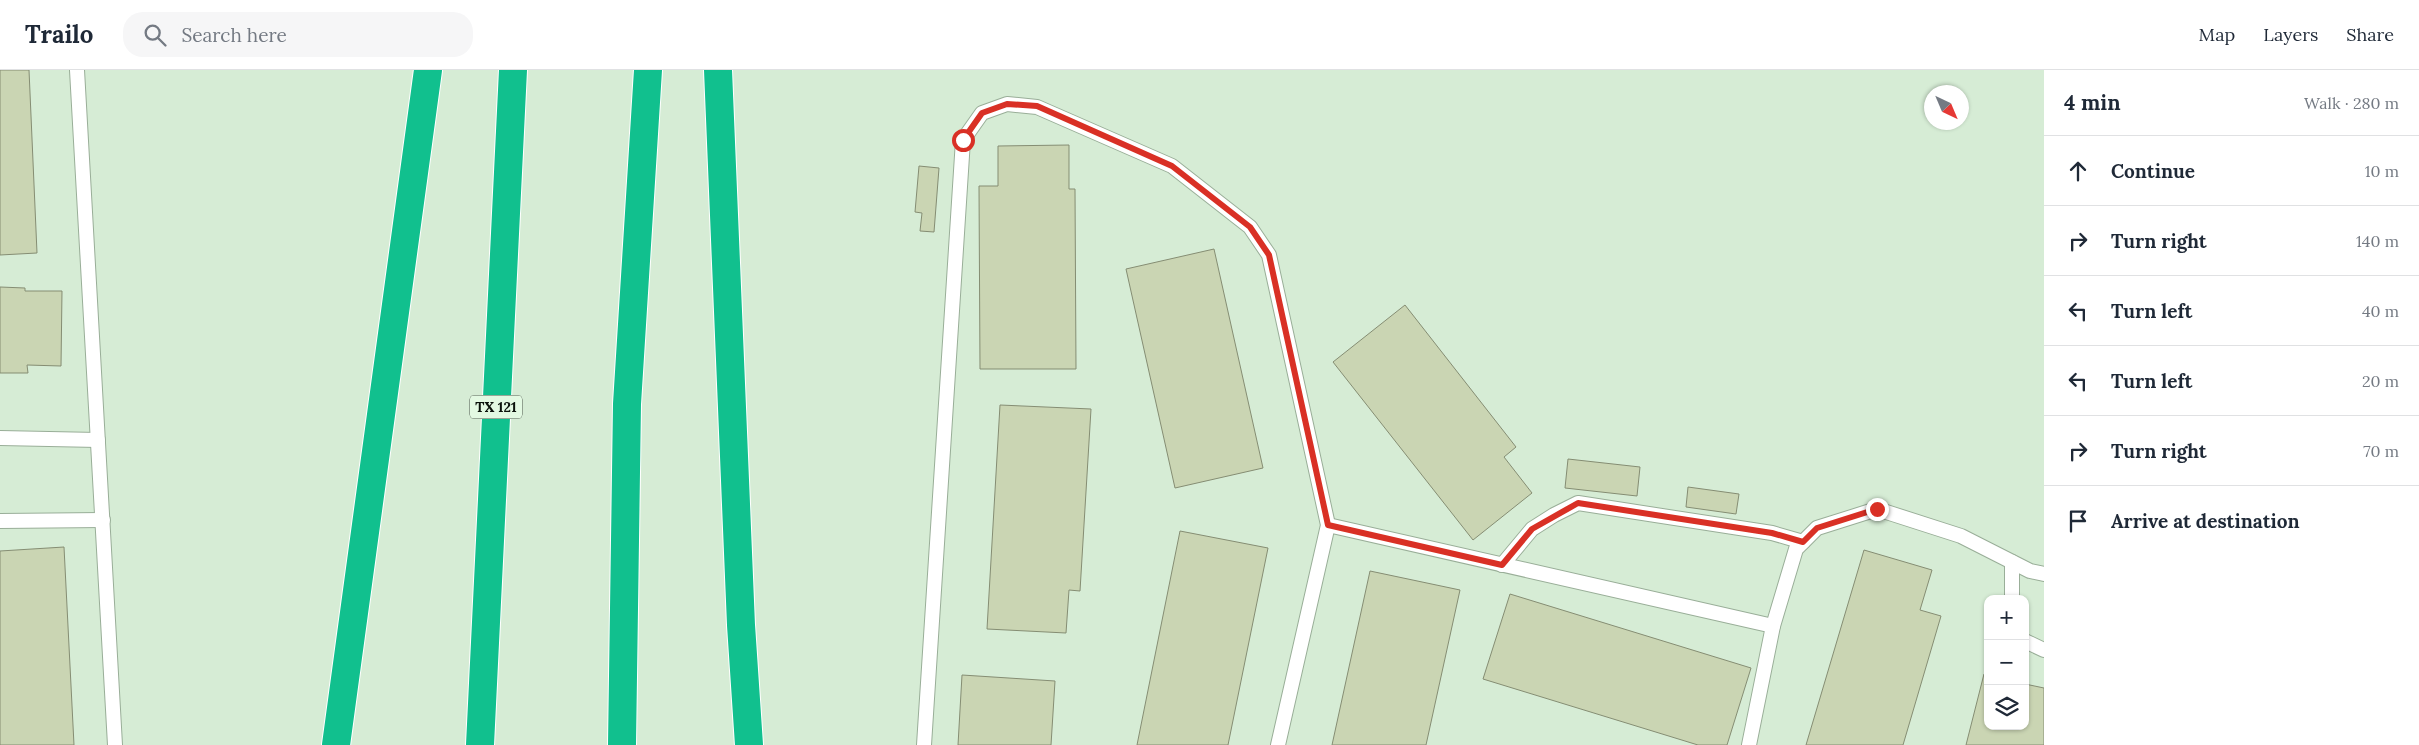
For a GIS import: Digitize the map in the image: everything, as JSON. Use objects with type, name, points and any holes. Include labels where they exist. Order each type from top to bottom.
[{"type":"highway","points":[[336,745],[428,70]]},
{"type":"highway","name":"TX 121","points":[[480,745],[513,70]]},
{"type":"highway","points":[[622,745],[627,404],[648,70]]},
{"type":"highway","points":[[718,70],[741,625],[749,745]]},
{"type":"lane","points":[[77,70],[115,745]]},
{"type":"lane","points":[[924,745],[963,140],[982,113],[1007,104],[1037,106],[1172,166],[1250,227],[1269,255],[1328,525],[1278,745]]},
{"type":"lane","points":[[0,438],[98,440]]},
{"type":"lane","points":[[1502,565],[1532,529],[1578,503],[1772,533],[1803,542]]},
{"type":"lane","points":[[1749,745],[1773,626],[1796,549],[1817,528],[1877,509],[1961,536],[2030,571],[2044,574]]},
{"type":"lane","points":[[0,521],[103,520]]},
{"type":"lane","points":[[1328,525],[1773,626]]},
{"type":"lane","points":[[2012,562],[2012,595]]},
{"type":"lane","points":[[2029,643],[2044,650]]},
{"type":"building","points":[[0,70],[29,70],[37,253],[0,255]]},
{"type":"building","points":[[1069,145],[1069,189],[1075,189],[1076,369],[980,369],[979,186],[998,186],[998,146]]},
{"type":"building","points":[[919,166],[939,168],[934,232],[920,231],[922,213],[915,212]]},
{"type":"building","points":[[1214,249],[1263,468],[1175,488],[1126,269]]},
{"type":"building","points":[[0,287],[25,288],[25,291],[62,291],[61,366],[27,365],[28,373],[0,373]]},
{"type":"building","points":[[1405,305],[1516,447],[1504,457],[1532,493],[1473,540],[1333,362]]},
{"type":"building","points":[[1000,405],[1091,409],[1080,591],[1069,590],[1066,633],[987,629]]},
{"type":"building","points":[[1568,459],[1640,467],[1637,496],[1565,488]]},
{"type":"building","points":[[1688,487],[1739,494],[1736,514],[1686,507]]},
{"type":"building","points":[[1180,531],[1268,548],[1228,745],[1137,745]]},
{"type":"building","points":[[64,547],[74,745],[0,745],[0,551]]},
{"type":"building","points":[[1864,550],[1932,570],[1920,610],[1941,616],[1903,745],[1806,745]]},
{"type":"building","points":[[1370,571],[1460,590],[1426,745],[1332,745]]},
{"type":"building","points":[[1510,594],[1751,668],[1727,745],[1698,745],[1483,679]]},
{"type":"building","points":[[1984,674],[1984,730],[2029,730],[2029,685],[2044,688],[2044,745],[1966,745]]},
{"type":"building","points":[[962,675],[1055,681],[1051,745],[958,745]]},
{"type":"route","points":[[963,140],[982,113],[1007,104],[1037,106],[1172,166],[1250,227],[1269,255],[1328,525],[1502,565],[1532,529],[1578,503],[1772,533],[1803,542],[1817,528],[1877,509]]}]
